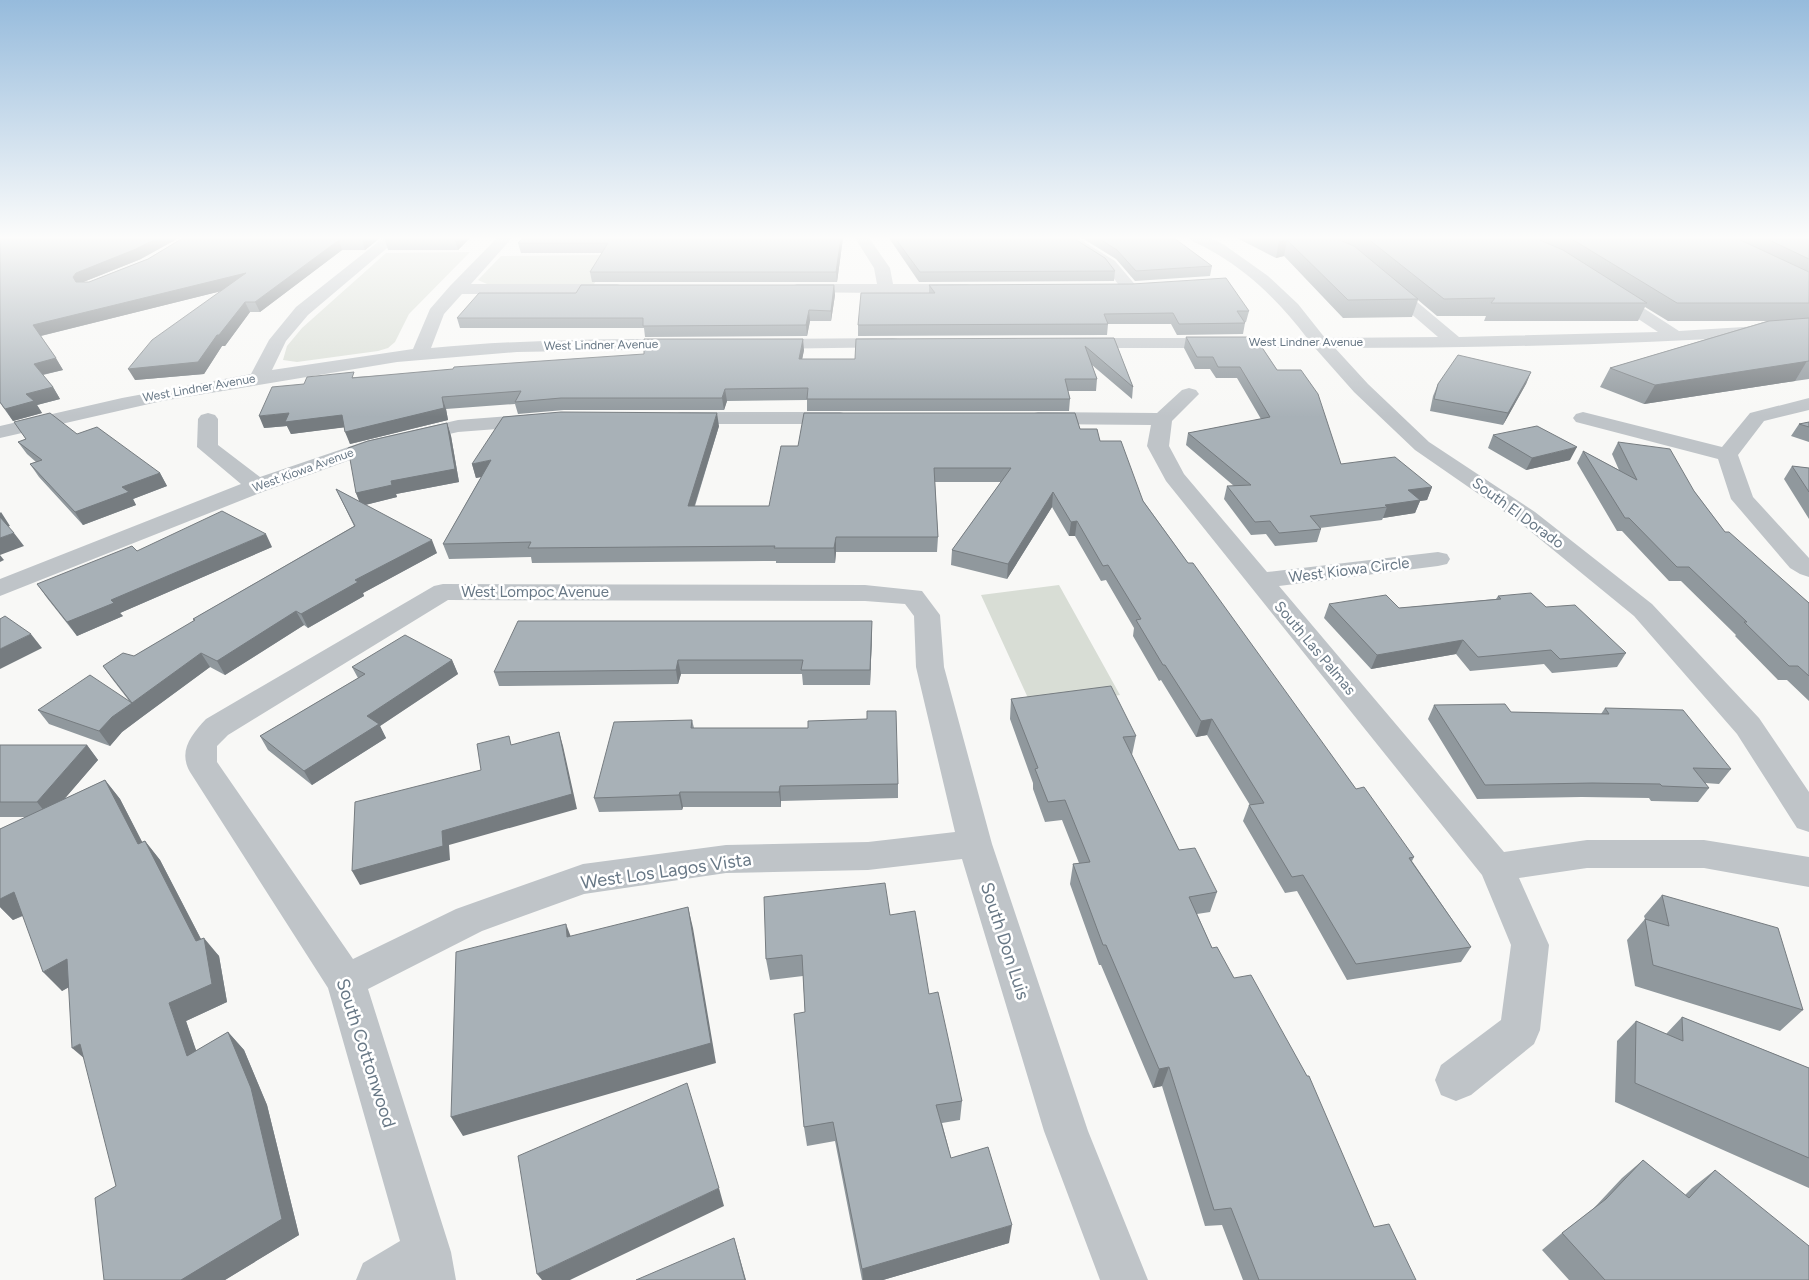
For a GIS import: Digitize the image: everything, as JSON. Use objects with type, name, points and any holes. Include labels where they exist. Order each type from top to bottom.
[{"type":"street","points":[[259,377],[278,340],[302,311],[318,298]]},
{"type":"street","points":[[420,354],[436,313],[449,298]]},
{"type":"street","name":"South El Dorado","points":[[1282,298],[1361,388],[1422,446],[1527,517],[1643,610],[1748,726],[1809,819]]},
{"type":"street","points":[[1402,298],[1453,341]]},
{"type":"street","points":[[1616,298],[1677,337]]},
{"type":"street","name":"West Lindner Avenue","points":[[1066,343],[1453,341],[1677,337],[1809,328]]},
{"type":"street","points":[[748,344],[906,343]]},
{"type":"street","name":"West Lindner Avenue","points":[[0,432],[72,413],[175,392],[259,377],[420,354],[576,344],[700,344]]},
{"type":"street","points":[[1016,418],[1162,420],[1189,394]]},
{"type":"street","points":[[1727,455],[1757,417],[1809,404]]},
{"type":"street","points":[[662,418],[858,418]]},
{"type":"street","points":[[1583,418],[1727,455]]},
{"type":"street","name":"West Kiowa Avenue","points":[[0,588],[74,557],[257,486],[366,447],[458,426],[554,419]]},
{"type":"street","points":[[208,420],[208,447],[257,486]]},
{"type":"street","name":"South Las Palmas","points":[[1162,420],[1158,446],[1174,476],[1496,866],[1530,944],[1520,1030],[1456,1080]]},
{"type":"street","points":[[1727,455],[1742,499],[1800,562],[1809,569]]},
{"type":"street","name":"West Kiowa Circle","points":[[1260,582],[1438,559]]},
{"type":"street","name":"West Lompoc Avenue","points":[[202,743],[217,727],[443,592],[865,593],[913,597]]},
{"type":"street","name":"South Don Luis","points":[[913,597],[927,616],[930,667],[975,844],[1066,1131],[1124,1280]]},
{"type":"street","name":"South Cottonwood","points":[[202,743],[201,764],[346,981],[430,1266]]},
{"type":"street","name":"West Los Lagos Vista","points":[[346,981],[468,920],[583,879],[726,859],[868,856],[975,844]]},
{"type":"street","points":[[1496,866],[1587,854],[1704,854],[1809,872]]},
{"type":"street","points":[[380,1280],[430,1266]]},
{"type":"shaded area","points":[[336,298],[425,298],[409,314],[395,342],[388,348],[378,351],[297,362],[283,360],[287,346],[302,328]]},
{"type":"shaded area","points":[[1059,585],[1120,695],[1033,709],[981,595]]},
{"type":"building","points":[[0,298],[145,298],[33,325],[56,358],[34,364],[53,387],[26,394],[34,401],[5,409],[0,402]]},
{"type":"building","points":[[211,298],[261,298],[255,302],[245,302],[219,335],[217,335],[198,362],[128,369],[152,340]]},
{"type":"building","points":[[475,298],[833,298],[831,311],[809,310],[806,325],[643,326],[643,318],[457,318]]},
{"type":"building","points":[[861,298],[1240,298],[1249,311],[1237,311],[1245,323],[1179,324],[1173,313],[1104,314],[1108,324],[858,325]]},
{"type":"building","points":[[1346,298],[1418,299],[1348,300]]},
{"type":"building","points":[[1442,298],[1639,298],[1647,303],[1491,303],[1495,298]]},
{"type":"building","points":[[1668,298],[1809,298],[1809,303],[1677,303]]},
{"type":"building","points":[[1809,318],[1809,361],[1655,385],[1610,368],[1769,321]]},
{"type":"building","points":[[1186,337],[1255,337],[1277,370],[1301,370],[1318,394],[1341,464],[1395,457],[1432,487],[1408,490],[1420,500],[1385,505],[1387,507],[1310,516],[1321,529],[1279,533],[1270,521],[1255,522],[1227,486],[1251,485],[1188,433],[1270,417],[1240,367],[1218,367],[1213,357],[1197,357]]},
{"type":"building","points":[[1114,338],[1133,387],[1085,346],[1097,379],[1065,379],[1070,399],[807,399],[808,388],[725,389],[722,398],[561,398],[515,402],[521,391],[442,397],[444,408],[345,432],[342,415],[285,422],[289,413],[259,416],[272,387],[304,384],[307,377],[354,372],[352,378],[453,369],[454,367],[644,354],[644,339],[803,339],[799,359],[855,359],[856,339]]},
{"type":"building","points":[[1458,355],[1531,372],[1508,413],[1434,399],[1438,384]]},
{"type":"building","points":[[561,412],[717,413],[688,506],[769,506],[781,446],[798,446],[804,413],[1075,413],[1080,429],[1097,429],[1100,441],[1121,441],[1143,501],[1188,563],[1193,563],[1356,789],[1364,787],[1414,857],[1409,858],[1471,947],[1356,964],[1303,875],[1292,877],[1249,805],[1264,803],[1212,719],[1201,721],[1165,665],[1163,665],[1136,620],[1141,619],[1108,565],[1103,566],[1077,521],[1071,522],[1053,492],[1008,564],[952,550],[1011,468],[934,468],[938,537],[836,537],[834,548],[774,548],[775,546],[528,548],[531,542],[443,544],[491,460],[472,464],[503,417]]},
{"type":"building","points":[[50,413],[77,434],[97,427],[160,473],[122,487],[129,492],[75,512],[30,464],[42,460],[18,442],[26,439],[14,422]]},
{"type":"building","points":[[1809,422],[1809,427],[1799,424]]},
{"type":"building","points":[[447,423],[455,469],[391,481],[392,485],[356,493],[348,448],[368,441]]},
{"type":"building","points":[[1537,426],[1577,447],[1532,458],[1493,435]]},
{"type":"building","points":[[1618,442],[1670,449],[1694,491],[1725,532],[1729,532],[1809,603],[1809,676],[1798,666],[1789,666],[1744,622],[1747,622],[1689,567],[1677,567],[1629,518],[1625,518],[1583,451],[1637,480]]},
{"type":"building","points":[[1792,466],[1809,468],[1809,492]]},
{"type":"building","points":[[336,489],[432,540],[355,580],[358,582],[301,614],[296,611],[217,661],[201,653],[132,703],[103,666],[123,653],[134,656],[195,620],[193,619],[355,526]]},
{"type":"building","points":[[222,511],[266,534],[111,600],[114,603],[67,622],[37,584],[132,546],[137,551]]},
{"type":"building","points":[[0,517],[14,533],[0,538]]},
{"type":"building","points":[[1531,593],[1546,607],[1575,605],[1626,653],[1560,659],[1551,650],[1478,657],[1463,640],[1377,655],[1329,604],[1386,595],[1399,608],[1501,599],[1498,596]]},
{"type":"building","points":[[5,616],[31,634],[0,649],[0,619]]},
{"type":"building","points":[[518,621],[872,621],[870,670],[801,670],[803,660],[678,660],[676,670],[494,672]]},
{"type":"building","points":[[405,635],[452,660],[367,716],[379,724],[304,771],[260,736],[365,674],[352,667]]},
{"type":"building","points":[[90,675],[132,703],[112,717],[99,731],[38,710]]},
{"type":"building","points":[[1111,686],[1136,736],[1123,737],[1179,850],[1195,848],[1217,892],[1189,897],[1212,948],[1217,947],[1234,978],[1251,975],[1307,1076],[1309,1076],[1374,1227],[1389,1224],[1416,1280],[1259,1280],[1231,1208],[1214,1210],[1169,1067],[1159,1069],[1106,945],[1103,945],[1073,864],[1090,862],[1065,800],[1048,802],[1035,769],[1038,768],[1011,699]]},
{"type":"building","points":[[1505,704],[1511,712],[1609,714],[1605,708],[1683,710],[1731,769],[1693,768],[1709,788],[1662,786],[1660,784],[1592,783],[1485,785],[1434,705]]},
{"type":"building","points":[[867,711],[896,711],[898,784],[780,786],[779,792],[680,792],[679,795],[594,798],[614,722],[692,720],[691,728],[808,728],[808,721],[867,719]]},
{"type":"building","points":[[559,732],[572,794],[442,831],[443,846],[352,871],[355,802],[481,770],[477,744],[509,736],[511,745]]},
{"type":"building","points":[[0,745],[87,745],[37,802],[0,802]]},
{"type":"building","points":[[105,780],[138,844],[145,841],[196,941],[204,938],[212,984],[169,1003],[187,1056],[228,1032],[251,1088],[282,1219],[181,1280],[104,1280],[95,1198],[116,1186],[80,1044],[72,1048],[67,959],[43,972],[14,892],[0,899],[0,829]]},
{"type":"building","points":[[885,883],[890,915],[915,911],[929,994],[938,992],[962,1101],[936,1105],[951,1158],[988,1147],[1012,1225],[862,1269],[833,1122],[804,1127],[794,1014],[805,1012],[802,955],[766,959],[764,897]]},
{"type":"building","points":[[1662,895],[1778,928],[1803,1010],[1653,965],[1645,919],[1669,926]]},
{"type":"building","points":[[688,907],[711,1043],[451,1117],[456,952],[566,924],[567,937]]},
{"type":"building","points":[[1682,1017],[1809,1068],[1809,1158],[1635,1083],[1636,1021],[1683,1041]]},
{"type":"building","points":[[687,1083],[719,1188],[537,1274],[518,1156]]},
{"type":"building","points":[[1643,1160],[1689,1198],[1715,1170],[1809,1246],[1809,1280],[1605,1280],[1562,1233],[1606,1199]]},
{"type":"building","points":[[734,1238],[745,1280],[636,1280]]}]
